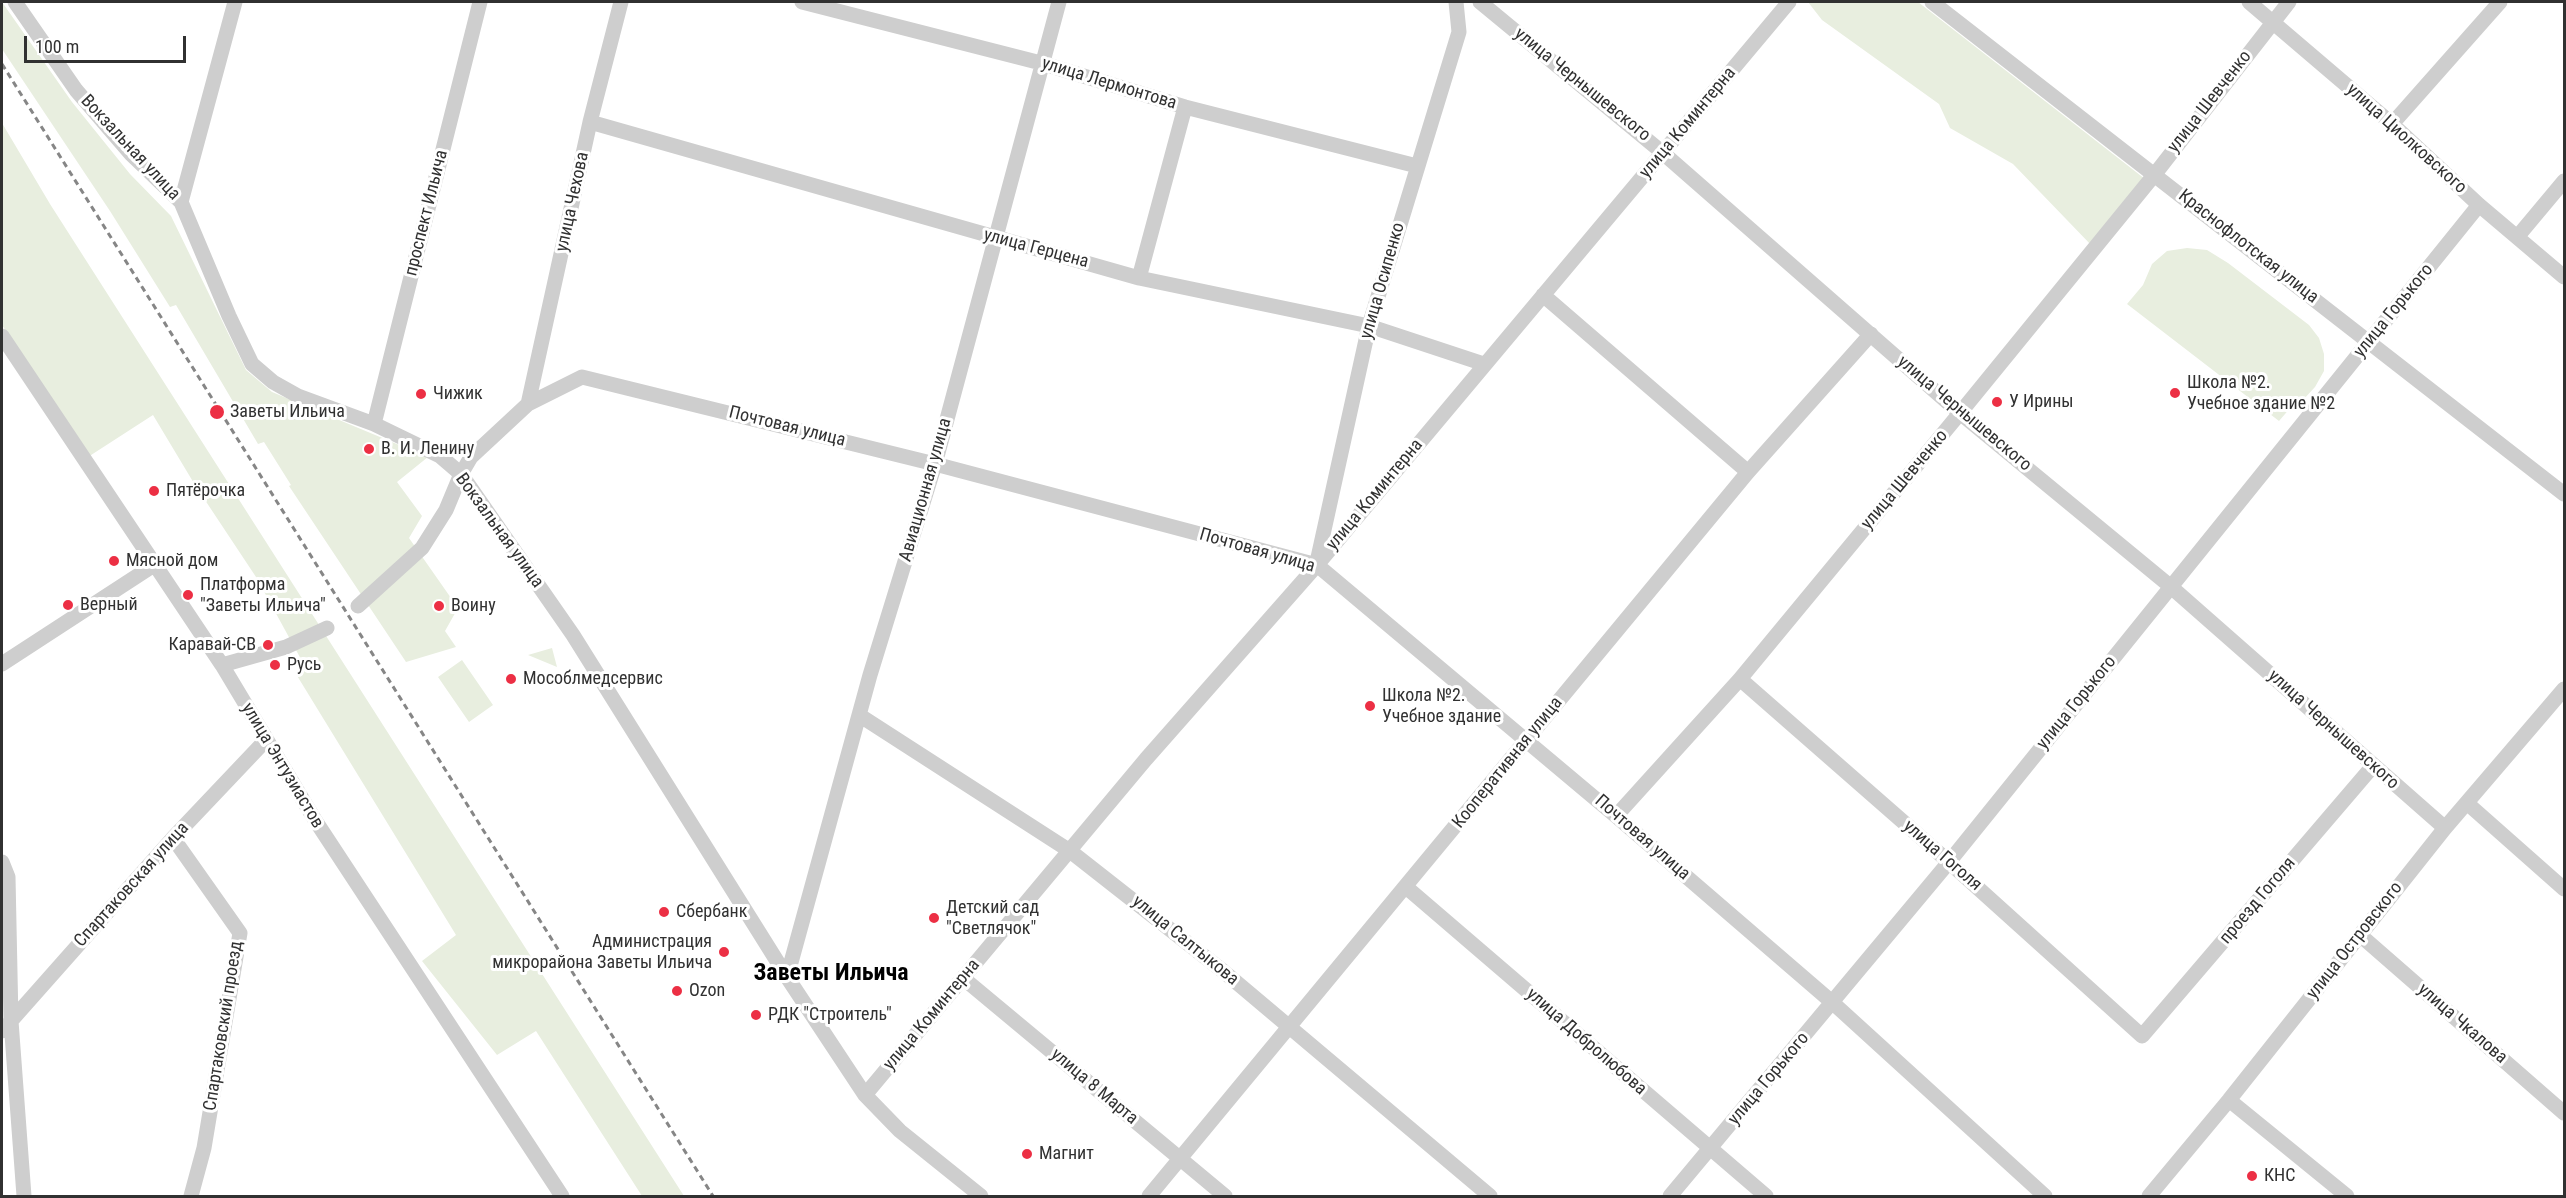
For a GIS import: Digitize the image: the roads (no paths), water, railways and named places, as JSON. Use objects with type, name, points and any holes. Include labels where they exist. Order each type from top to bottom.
[{"type":"street","name":"Вокзальная улица","points":[[15,2],[76,90],[131,154],[181,202],[252,364],[273,382],[298,396],[375,424],[440,456],[461,474],[588,659],[787,977],[865,1095],[900,1131],[981,1197]]},
{"type":"street","points":[[181,202],[235,2]]},
{"type":"street","name":"проспект Ильича","points":[[375,424],[480,2]]},
{"type":"street","name":"улица Чехова","points":[[528,404],[590,122],[621,2]]},
{"type":"street","name":"улица Лермонтова","points":[[802,2],[1041,63],[1185,107],[1417,166]]},
{"type":"street","name":"Авиационная улица","points":[[787,977],[859,715],[935,464],[1059,2]]},
{"type":"street","name":"улица Осипенко","points":[[1317,565],[1369,326],[1459,33],[1456,2]]},
{"type":"street","name":"улица Чернышевского","points":[[1480,2],[1663,153],[1960,413],[2170,586],[2445,828]]},
{"type":"street","name":"улица Коминтерна","points":[[865,1095],[1146,759],[1317,565],[1789,2]]},
{"type":"street","name":"Краснофлотская улица","points":[[1932,2],[2565,494]]},
{"type":"street","name":"улица Циолковского","points":[[2249,2],[2392,124],[2479,205],[2565,277]]},
{"type":"street","name":"улица Шевченко","points":[[1616,816],[1740,679],[1960,413],[2155,174],[2289,2]]},
{"type":"street","points":[[2392,124],[2500,2]]},
{"type":"street","points":[[1139,278],[1185,107]]},
{"type":"street","name":"улица Герцена","points":[[590,122],[1139,278],[1369,326],[1484,364]]},
{"type":"street","points":[[2518,236],[2565,181]]},
{"type":"street","name":"улица Горького","points":[[1670,1197],[1949,862],[2479,205]]},
{"type":"street","points":[[1543,295],[1748,472]]},
{"type":"street","name":"Кооперативная улица","points":[[1149,1197],[1748,472],[1871,334]]},
{"type":"street","name":"улица Энтузиастов","points":[[2,336],[222,665],[315,820],[562,1197]]},
{"type":"street","name":"Почтовая улица","points":[[358,606],[422,548],[446,510],[471,457],[528,404],[582,377],[935,464],[1317,565],[1616,816],[1833,1003],[2045,1197]]},
{"type":"street","points":[[2,664],[154,565]]},
{"type":"street","points":[[222,665],[286,647],[327,628]]},
{"type":"street","name":"улица Гоголя","points":[[1740,679],[1949,862],[2142,1036]]},
{"type":"street","name":"улица Островского","points":[[2149,1197],[2229,1101],[2445,828],[2564,691]]},
{"type":"street","name":"улица Салтыкова","points":[[859,715],[1070,850],[1223,971],[1490,1197]]},
{"type":"street","name":"Спартаковская улица","points":[[6,1026],[173,838],[266,741]]},
{"type":"street","name":"проезд Гоголя","points":[[2142,1036],[2373,766]]},
{"type":"street","points":[[2468,804],[2565,889]]},
{"type":"street","name":"Спартаковский проезд","points":[[173,838],[240,933],[204,1148],[190,1197]]},
{"type":"street","points":[[2,862],[8,878],[6,1026],[24,1197]]},
{"type":"street","name":"улица Добролюбова","points":[[1406,887],[1766,1197]]},
{"type":"street","name":"улица Чкалова","points":[[2361,935],[2565,1113]]},
{"type":"street","name":"улица 8 Марта","points":[[963,978],[1225,1197]]},
{"type":"street","points":[[2229,1101],[2347,1197]]},
{"type":"railway","points":[[2,64],[713,1196]]},
{"type":"place","name":"Школа №2. Учебное здание №2","points":[[2175,393]]},
{"type":"place","name":"Чижик","points":[[421,394]]},
{"type":"place","name":"У Ирины","points":[[1997,402]]},
{"type":"place","name":"Заветы Ильича","points":[[217,412]]},
{"type":"place","name":"В. И. Ленину","points":[[369,449]]},
{"type":"place","name":"Пятёрочка","points":[[154,491]]},
{"type":"place","name":"Мясной дом","points":[[114,561]]},
{"type":"place","name":"Платформа \"Заветы Ильича\"","points":[[188,595]]},
{"type":"place","name":"Верный","points":[[68,605]]},
{"type":"place","name":"Воину","points":[[439,606]]},
{"type":"place","name":"Каравай-СВ","points":[[268,645]]},
{"type":"place","name":"Русь","points":[[275,665]]},
{"type":"place","name":"Мособлмедсервис","points":[[511,679]]},
{"type":"place","name":"Школа №2. Учебное здание","points":[[1370,706]]},
{"type":"place","name":"Сбербанк","points":[[664,912]]},
{"type":"place","name":"Детский сад \"Светлячок\"","points":[[934,918]]},
{"type":"place","name":"Администрация микрорайона Заветы Ильича","points":[[724,952]]},
{"type":"place","name":"Ozon","points":[[677,991]]},
{"type":"place","name":"РДК \"Строитель\"","points":[[756,1015]]},
{"type":"place","name":"Магнит","points":[[1027,1154]]},
{"type":"place","name":"КНС","points":[[2252,1176]]},
{"type":"district","name":"Заветы Ильича","points":[[831,974]]}]
